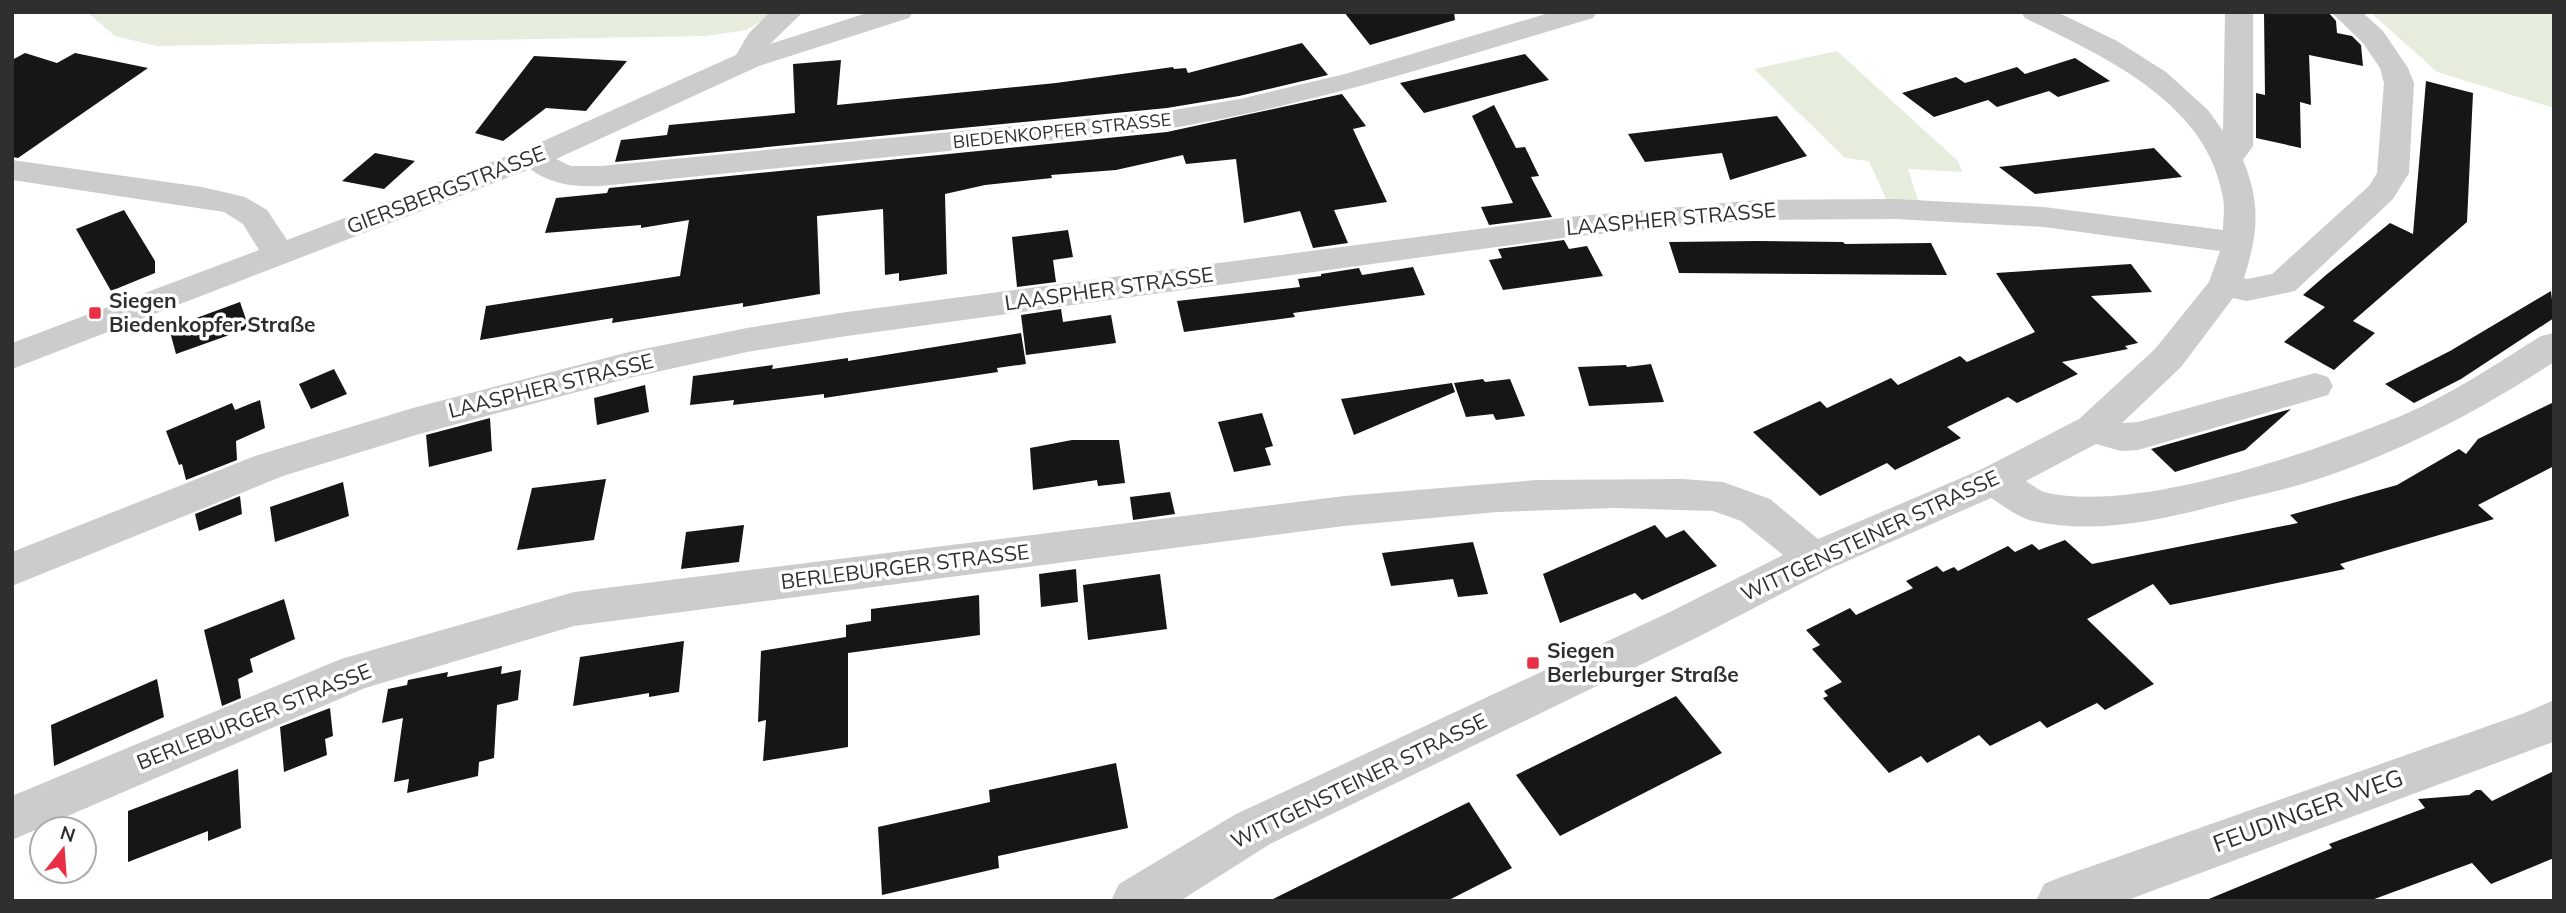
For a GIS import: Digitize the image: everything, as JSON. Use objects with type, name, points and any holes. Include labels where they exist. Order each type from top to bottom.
[{"type":"street","points":[[749,60],[753,45],[764,31],[789,12]]},
{"type":"street","name":"GIERSBERGSTRASSE","points":[[12,357],[534,157],[749,60],[888,16],[929,12]]},
{"type":"street","name":"BIEDENKOPFER STRASSE","points":[[534,157],[553,173],[567,178],[843,154],[1167,120],[1240,108],[1343,83],[1583,12]]},
{"type":"street","name":"WITTGENSTEINER STRASSE","points":[[1136,901],[1253,829],[1685,624],[1813,559],[1994,480],[2092,429],[2168,358],[2225,285],[2239,243],[2240,200],[2227,160],[2197,116],[2156,78],[2094,40],[2035,12]]},
{"type":"street","points":[[2227,160],[2238,146],[2239,12]]},
{"type":"street","points":[[2225,285],[2247,290],[2283,284],[2382,192],[2393,173],[2399,83],[2394,68],[2373,37],[2345,12]]},
{"type":"street","points":[[12,170],[234,204],[255,217],[278,256]]},
{"type":"street","name":"LAASPHER STRASSE","points":[[12,570],[269,466],[413,422],[629,365],[747,340],[847,324],[1569,227],[1757,210],[1895,209],[2045,217],[2239,243]]},
{"type":"street","points":[[1994,480],[2034,506],[2089,511],[2152,507],[2304,469],[2418,424],[2479,393],[2554,345]]},
{"type":"street","points":[[2092,429],[2121,437],[2138,436],[2315,386]]},
{"type":"street","name":"BERLEBURGER STRASSE","points":[[12,818],[356,672],[574,609],[1344,512],[1454,499],[1546,493],[1691,495],[1731,499],[1767,516],[1813,559]]},
{"type":"street","name":"FEUDINGER WEG","points":[[2061,901],[2554,719]]},
{"type":"green space","points":[[87,12],[775,12],[747,30],[706,36],[157,46],[115,36]]},
{"type":"green space","points":[[2370,12],[2554,12],[2554,108],[2437,72]]},
{"type":"green space","points":[[1837,51],[1958,161],[1962,172],[1908,169],[1919,203],[1887,201],[1869,161],[1845,158],[1754,69]]},
{"type":"building","points":[[1344,12],[1454,12],[1455,20],[1370,45]]},
{"type":"building","points":[[2264,12],[2328,12],[2336,21],[2337,33],[2352,36],[2361,45],[2363,66],[2309,55],[2311,105],[2300,102],[2301,148],[2256,138],[2256,93],[2265,95]]},
{"type":"building","points":[[1302,43],[1328,75],[1239,96],[1167,108],[615,162],[621,140],[667,135],[669,125],[795,113],[793,64],[841,60],[837,105],[1056,83],[1173,67],[1186,68],[1188,73]]},
{"type":"building","points":[[25,53],[57,63],[75,53],[148,68],[18,158],[12,157],[12,60]]},
{"type":"building","points":[[1525,54],[1549,80],[1424,113],[1400,83]]},
{"type":"building","points":[[534,56],[627,61],[586,111],[546,108],[503,141],[475,133]]},
{"type":"building","points":[[2075,58],[2110,81],[2058,97],[2049,91],[1997,107],[1988,100],[1934,117],[1902,93],[1956,77],[1965,83],[2017,67],[2025,74]]},
{"type":"building","points":[[2426,81],[2473,93],[2467,222],[2353,321],[2375,333],[2334,370],[2284,342],[2325,307],[2303,295],[2326,275],[2390,223],[2413,234]]},
{"type":"building","points":[[1342,94],[1366,126],[1353,129],[1387,202],[1334,210],[1348,243],[1313,248],[1300,211],[1244,223],[1236,159],[1186,164],[1183,155],[1116,170],[1051,175],[1052,178],[985,185],[945,194],[947,274],[899,281],[899,273],[885,275],[883,209],[817,216],[820,294],[743,307],[743,303],[612,323],[613,318],[480,340],[486,306],[680,276],[689,220],[641,228],[641,225],[545,233],[556,198],[607,193],[609,188],[1167,132]]},
{"type":"building","points":[[1494,105],[1516,148],[1525,147],[1539,176],[1531,177],[1552,217],[1489,225],[1481,207],[1513,203],[1472,116]]},
{"type":"building","points":[[1777,116],[1807,156],[1730,180],[1722,153],[1645,162],[1628,134]]},
{"type":"building","points":[[2154,148],[2182,177],[2035,194],[1999,167]]},
{"type":"building","points":[[375,153],[415,161],[384,189],[342,181]]},
{"type":"building","points":[[124,210],[155,261],[155,273],[111,291],[76,229]]},
{"type":"building","points":[[1068,230],[1073,257],[1053,260],[1056,282],[1017,287],[1012,237]]},
{"type":"building","points":[[1564,240],[1569,249],[1587,246],[1603,276],[1503,290],[1489,260],[1502,258],[1498,249]]},
{"type":"building","points":[[1669,242],[1931,243],[1947,275],[1679,273]]},
{"type":"building","points":[[2131,264],[2152,292],[2091,296],[2138,343],[2125,346],[2128,349],[2062,362],[2078,374],[2017,403],[2008,397],[1947,427],[1961,438],[1895,470],[1887,463],[1820,496],[1753,432],[1820,401],[1827,408],[1891,378],[1898,385],[1960,356],[1967,362],[2035,332],[1996,273]]},
{"type":"building","points":[[1413,267],[1425,295],[1293,313],[1295,317],[1184,332],[1177,301],[1300,287],[1298,279],[1359,268],[1362,275]]},
{"type":"building","points":[[2551,291],[2554,318],[2461,379],[2414,403],[2385,384],[2450,351]]},
{"type":"building","points":[[240,302],[249,328],[176,354],[169,328]]},
{"type":"building","points":[[1061,309],[1063,322],[1111,315],[1116,343],[1026,355],[1021,315]]},
{"type":"building","points":[[1021,333],[1026,364],[997,368],[998,372],[824,398],[824,394],[733,405],[734,400],[690,405],[693,376],[773,365],[772,369],[848,358],[848,361]]},
{"type":"building","points":[[1651,364],[1664,402],[1589,406],[1578,367]]},
{"type":"building","points":[[334,369],[347,394],[311,409],[299,384]]},
{"type":"building","points":[[1483,379],[1485,382],[1510,379],[1525,416],[1496,420],[1493,414],[1466,417],[1454,383]]},
{"type":"building","points":[[1452,383],[1455,392],[1354,435],[1341,399]]},
{"type":"building","points":[[645,385],[649,412],[597,425],[594,398]]},
{"type":"building","points":[[260,400],[265,428],[236,441],[237,460],[186,480],[182,464],[179,465],[166,431],[232,403],[235,410]]},
{"type":"building","points":[[2554,402],[2554,466],[2478,505],[2494,519],[2340,564],[2345,569],[2170,605],[2153,584],[2087,619],[2154,684],[2105,710],[2097,703],[2047,728],[2040,721],[1990,746],[1979,735],[1927,763],[1921,756],[1889,773],[1823,698],[1828,696],[1824,691],[1842,682],[1812,649],[1820,645],[1806,630],[1850,608],[1856,615],[1913,588],[1906,581],[1937,566],[1943,572],[1954,567],[1958,571],[2008,546],[2015,552],[2032,544],[2039,550],[2065,540],[2092,564],[2298,523],[2290,515],[2397,485],[2459,449],[2466,454],[2478,439]]},
{"type":"building","points":[[2291,409],[2245,450],[2175,472],[2151,449]]},
{"type":"building","points":[[1262,413],[1273,446],[1265,448],[1271,465],[1234,472],[1218,422]]},
{"type":"building","points":[[490,418],[492,451],[429,467],[426,435]]},
{"type":"building","points":[[1072,440],[1119,440],[1125,483],[1098,486],[1097,480],[1033,490],[1030,448]]},
{"type":"building","points":[[606,479],[594,540],[517,550],[532,488]]},
{"type":"building","points":[[343,482],[349,516],[275,542],[270,507]]},
{"type":"building","points":[[1170,492],[1175,514],[1133,520],[1130,497]]},
{"type":"building","points":[[240,496],[242,514],[199,531],[195,514]]},
{"type":"building","points":[[744,525],[739,562],[681,569],[686,532]]},
{"type":"building","points":[[1655,525],[1666,538],[1684,530],[1717,566],[1642,600],[1635,593],[1560,623],[1543,574]]},
{"type":"building","points":[[1473,542],[1488,594],[1458,597],[1453,579],[1391,586],[1382,553]]},
{"type":"building","points":[[1076,569],[1078,602],[1041,607],[1039,574]]},
{"type":"building","points":[[1160,574],[1167,629],[1088,640],[1083,585]]},
{"type":"building","points":[[979,595],[980,635],[848,653],[848,747],[763,761],[766,720],[758,722],[761,651],[846,637],[846,625],[871,621],[871,609]]},
{"type":"building","points":[[284,599],[295,639],[250,659],[253,672],[238,679],[241,698],[222,706],[204,630]]},
{"type":"building","points":[[684,641],[679,692],[649,697],[649,693],[573,706],[580,657]]},
{"type":"building","points":[[502,666],[501,674],[521,670],[518,700],[497,705],[494,758],[479,762],[478,776],[407,793],[409,779],[394,782],[403,718],[382,723],[388,689],[407,685],[408,680],[448,672],[447,677]]},
{"type":"building","points":[[157,679],[164,717],[54,766],[51,725]]},
{"type":"building","points":[[1676,696],[1722,753],[1560,836],[1516,775]]},
{"type":"building","points":[[330,708],[333,736],[325,739],[327,755],[284,772],[280,727]]},
{"type":"building","points":[[1116,763],[1128,828],[998,856],[999,868],[882,895],[878,827],[990,802],[989,790]]},
{"type":"building","points":[[238,769],[241,828],[208,841],[208,831],[128,862],[128,811]]},
{"type":"building","points":[[2554,771],[2554,858],[2491,884],[2472,863],[2369,901],[2204,901],[2332,848],[2329,844],[2425,808],[2418,799],[2469,795],[2481,790],[2492,801]]},
{"type":"building","points":[[1469,802],[1512,868],[1447,901],[1269,901]]},
{"type":"place","name":"Siegen Biedenkopfer Straße","points":[[95,313]]},
{"type":"place","name":"Siegen Berleburger Straße","points":[[1533,663]]}]
